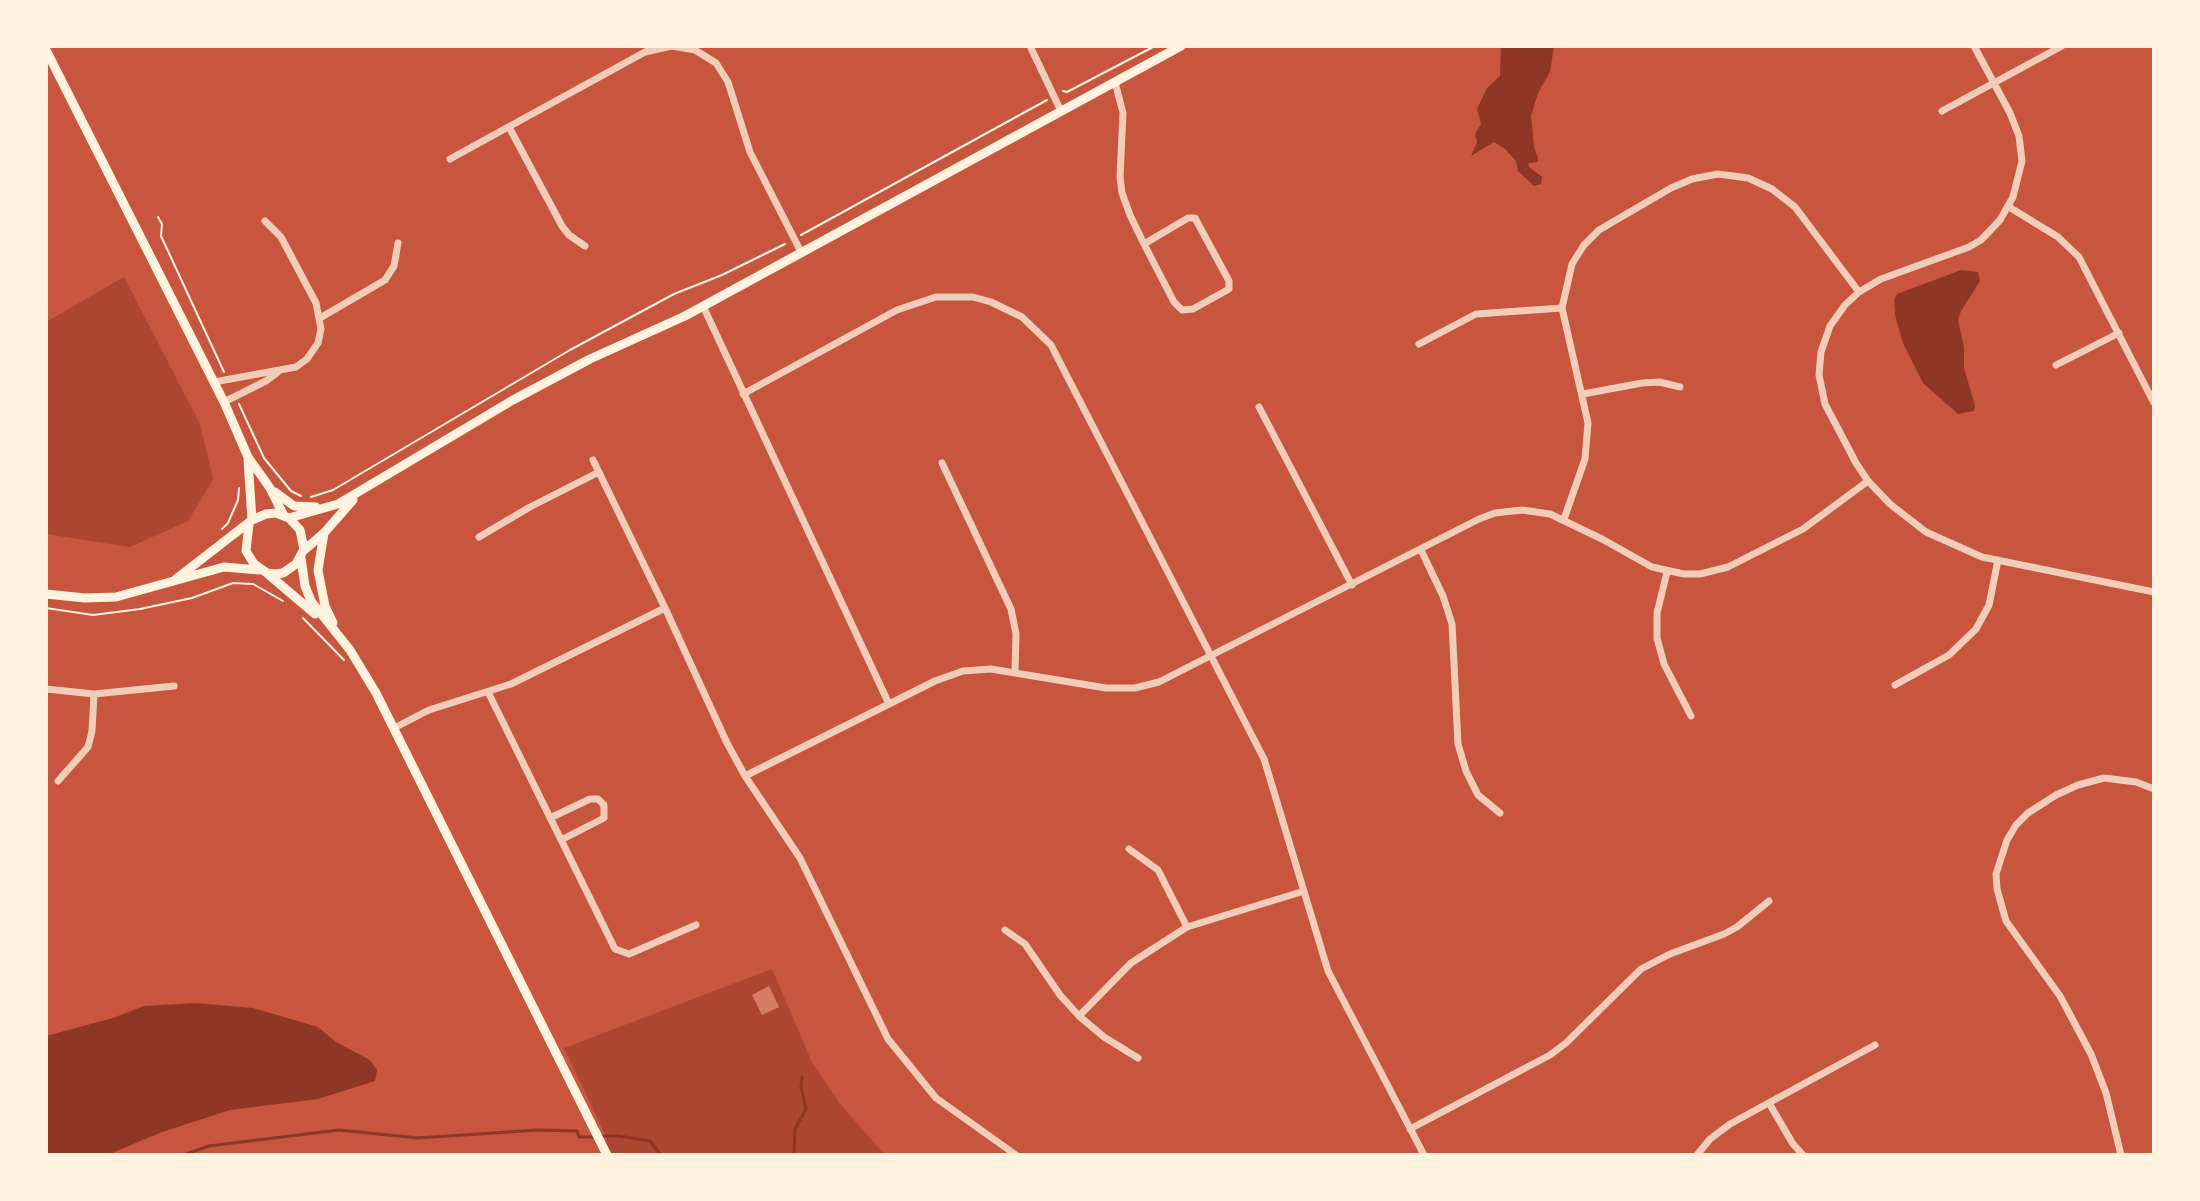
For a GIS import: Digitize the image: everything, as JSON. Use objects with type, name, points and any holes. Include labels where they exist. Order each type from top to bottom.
[{"type":"main road","points":[[176,579],[250,522],[266,514],[286,517],[331,506],[536,387],[703,306],[1181,46]]},
{"type":"main road","points":[[46,50],[224,402],[248,457],[286,517],[300,530],[304,539],[305,586],[311,601],[350,650]]},
{"type":"main road","points":[[248,457],[252,491],[246,551],[254,564],[335,632]]},
{"type":"main road","points":[[46,594],[116,597],[224,567],[283,573],[296,564],[368,487]]},
{"type":"main road","points":[[270,488],[294,506],[331,506]]},
{"type":"main road","points":[[324,533],[318,563],[323,599],[329,615],[394,728],[607,1155]]},
{"type":"street","points":[[450,159],[645,52],[672,46],[696,48],[716,63],[728,82],[750,152],[801,252]]},
{"type":"street","points":[[1030,46],[1061,111]]},
{"type":"street","points":[[1974,46],[2015,124],[2021,148],[2020,175],[2009,207],[1991,231],[1969,247],[1892,274],[1859,292],[1845,305],[1830,326],[1821,352],[1819,375],[1829,416],[1868,481],[1890,504],[1926,532],[1964,551],[1998,560],[2154,592]]},
{"type":"street","points":[[1942,111],[2062,46]]},
{"type":"street","points":[[1115,82],[1123,113],[1122,193],[1144,244],[1174,302],[1182,310],[1193,309],[1229,289],[1229,281],[1195,218],[1188,218],[1144,244]]},
{"type":"street","points":[[509,127],[562,226],[585,246]]},
{"type":"street","points":[[1564,519],[1579,481],[1588,423],[1562,308],[1572,264],[1591,237],[1608,223],[1692,179],[1718,174],[1748,178],[1781,194],[1795,207],[1859,292]]},
{"type":"street","points":[[2009,207],[2058,237],[2073,250],[2085,267],[2154,403]]},
{"type":"street","points":[[214,382],[296,367],[313,352],[320,336],[316,303],[281,237],[265,221]]},
{"type":"street","points":[[320,318],[385,280],[394,266],[398,243]]},
{"type":"street","points":[[743,394],[919,301],[954,296],[991,302],[1022,317],[1051,345],[1264,759],[1328,971],[1424,1155]]},
{"type":"street","points":[[703,306],[889,704]]},
{"type":"street","points":[[1419,344],[1476,314],[1562,308]]},
{"type":"street","points":[[2056,365],[2119,333]]},
{"type":"street","points":[[224,402],[278,372]]},
{"type":"street","points":[[1583,394],[1642,383],[1659,382],[1680,387]]},
{"type":"street","points":[[1259,407],[1352,585]]},
{"type":"street","points":[[593,460],[727,743],[745,776],[800,858],[875,1016],[903,1060],[936,1098],[1016,1155]]},
{"type":"street","points":[[942,463],[1011,609],[1016,634],[1015,672]]},
{"type":"street","points":[[479,537],[599,472]]},
{"type":"street","points":[[745,776],[935,681],[963,671],[991,669],[1106,688],[1126,689],[1159,682],[1495,513],[1535,511],[1564,519],[1652,567],[1667,572],[1700,574],[1728,567],[1815,522],[1868,481]]},
{"type":"street","points":[[1421,550],[1443,596],[1452,624],[1457,734],[1461,755],[1478,795],[1500,813]]},
{"type":"street","points":[[1895,685],[1949,655],[1968,639],[1989,605],[1998,560]]},
{"type":"street","points":[[1667,572],[1657,613],[1657,638],[1664,664],[1691,716]]},
{"type":"street","points":[[394,728],[429,710],[488,692],[665,608]]},
{"type":"street","points":[[46,689],[94,694],[174,686]]},
{"type":"street","points":[[488,692],[615,949],[629,954],[696,925]]},
{"type":"street","points":[[58,781],[88,747],[94,694]]},
{"type":"street","points":[[2121,1155],[2106,1093],[2091,1054],[2060,996],[2006,921],[1996,874],[2007,840],[2016,825],[2056,795],[2104,778],[2136,782],[2154,789]]},
{"type":"street","points":[[550,818],[590,799],[598,799],[604,805],[604,818],[561,840]]},
{"type":"street","points":[[1129,849],[1158,870],[1187,927]]},
{"type":"street","points":[[1079,1016],[1131,963],[1187,927],[1304,891]]},
{"type":"street","points":[[1410,1129],[1550,1055],[1641,969],[1663,957],[1724,934],[1769,901]]},
{"type":"street","points":[[1005,930],[1025,944],[1060,995],[1079,1016],[1104,1037],[1138,1058]]},
{"type":"street","points":[[1697,1155],[1718,1132],[1875,1045]]},
{"type":"street","points":[[1769,1103],[1786,1134],[1803,1155]]},
{"type":"path","points":[[240,406],[264,458],[291,491],[311,497],[333,490],[570,350],[674,294],[722,275],[794,239],[1039,106],[1061,91],[1067,92],[1155,46]]},
{"type":"path","points":[[158,217],[162,224],[161,236],[224,371]]},
{"type":"path","points":[[220,532],[228,523],[238,500],[239,488]]},
{"type":"path","points":[[224,575],[227,585]]},
{"type":"path","points":[[46,608],[93,615],[140,609],[192,598],[233,583],[253,584],[288,605]]},
{"type":"path","points":[[301,616],[352,669]]},
{"type":"shaded area","points":[[1501,46],[1554,46],[1550,72],[1538,93],[1531,116],[1538,162],[1529,163],[1528,166],[1542,177],[1541,184],[1534,186],[1518,171],[1516,161],[1494,142],[1471,156],[1477,142],[1475,134],[1481,124],[1477,109],[1487,88],[1500,76]]},
{"type":"shaded area","points":[[1961,270],[1978,272],[1980,281],[1958,320],[1964,347],[1964,368],[1975,406],[1974,411],[1958,414],[1923,383],[1903,343],[1894,300],[1897,294]]},
{"type":"shaded area","points":[[124,277],[200,424],[213,479],[188,521],[130,547],[46,534],[46,322]]},
{"type":"shaded area","points":[[772,969],[812,1062],[841,1105],[885,1155],[609,1155],[602,1145],[607,1138],[564,1048]]},
{"type":"shaded area","points":[[196,1003],[253,1008],[318,1027],[336,1042],[370,1060],[377,1070],[375,1081],[318,1099],[230,1110],[162,1132],[107,1155],[46,1155],[46,1036],[113,1018],[144,1006]]},
{"type":"building","points":[[769,986],[779,1007],[762,1015],[752,995]]},
{"type":"waterway","points":[[794,1155],[795,1129],[806,1109],[802,1077]]},
{"type":"waterway","points":[[183,1155],[209,1146],[339,1130],[418,1138],[538,1130],[577,1131],[579,1137],[596,1137]]},
{"type":"waterway","points":[[601,1136],[650,1141],[661,1155]]}]
